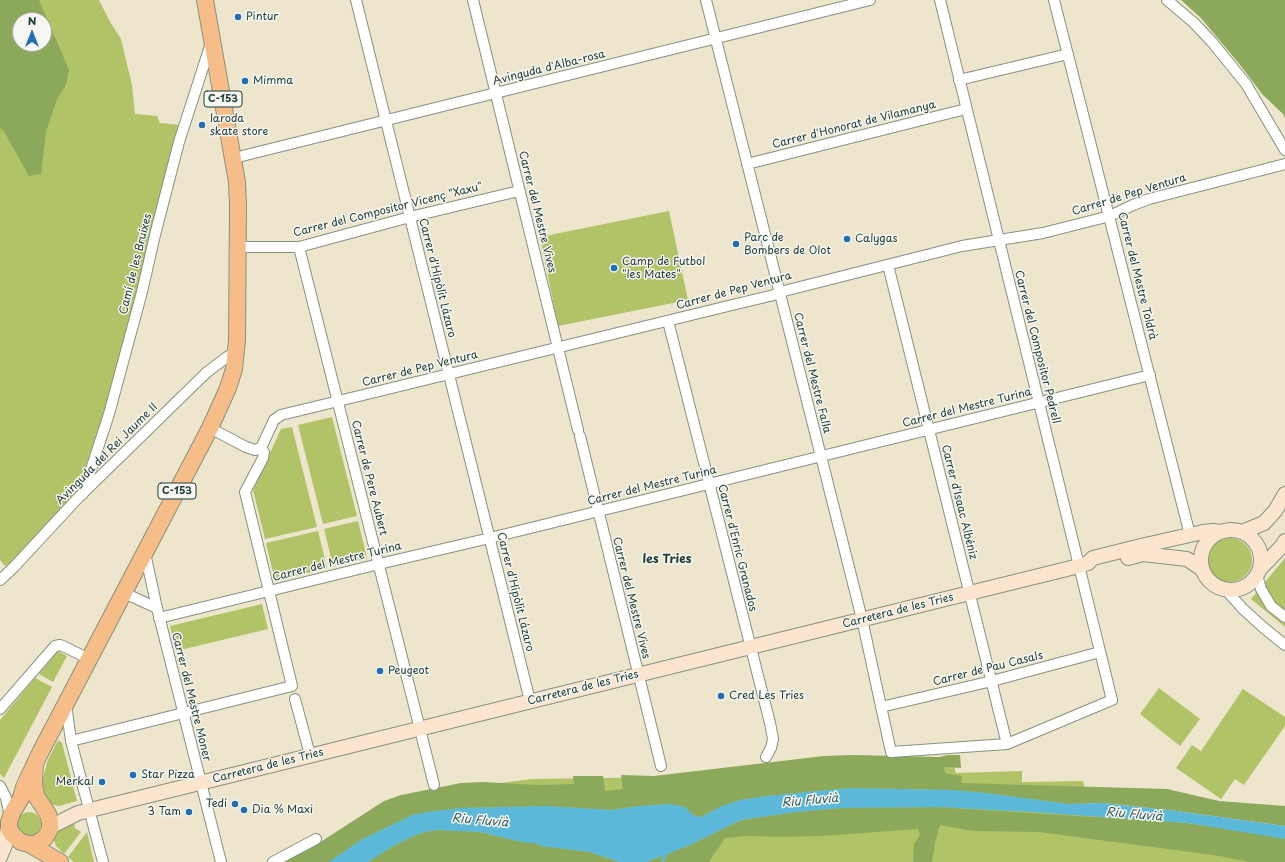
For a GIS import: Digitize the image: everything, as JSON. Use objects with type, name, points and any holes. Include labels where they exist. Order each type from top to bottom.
[{"type":"main road","name":"C-153","points":[[12,815],[21,798],[24,787],[35,763],[210,428],[228,388],[234,369],[236,354],[238,205],[234,158],[205,0]]},
{"type":"main road","name":"C-153","points":[[35,763],[35,791],[37,800],[43,808]]},
{"type":"main road","points":[[28,803],[35,804],[43,808],[48,814],[50,822],[49,831],[51,849],[59,862],[28,844],[21,842],[12,834],[9,828],[12,815],[21,805],[28,803]]},
{"type":"main road","points":[[28,844],[40,841],[49,831]]},
{"type":"street","name":"Carrer d'Hipòlit Lázaro","points":[[356,0],[530,701]]},
{"type":"street","name":"Carrer del Mestre Vives","points":[[472,0],[661,766]]},
{"type":"street","name":"Carrer del Mestre Falla","points":[[706,0],[862,620],[892,752],[1007,744]]},
{"type":"street","name":"Avinguda d'Alba-rosa","points":[[234,158],[870,0]]},
{"type":"street","name":"Carrer del Compositor Pedrell","points":[[940,0],[1038,403],[1083,565],[1100,652],[1112,700],[1007,744]]},
{"type":"street","name":"Carrer del Mestre Toldrà","points":[[1054,0],[1190,535]]},
{"type":"street","points":[[1168,0],[1203,32],[1242,79],[1285,150]]},
{"type":"street","name":"Camí de les Bruixes","points":[[83,494],[108,414],[142,292],[181,135],[212,40]]},
{"type":"street","points":[[959,80],[1068,54]]},
{"type":"street","name":"Carrer d'Honorat de Vilamanya","points":[[747,164],[966,109]]},
{"type":"street","name":"Carrer de Pep Ventura","points":[[183,713],[292,686],[245,492],[263,458],[264,452],[261,448],[274,420],[281,415],[778,294],[780,292],[962,246],[1043,233],[1110,216],[1149,199],[1285,164]]},
{"type":"street","name":"Carrer del Compositor Vicenç \"Xaxu\"","points":[[238,247],[299,246],[410,217],[519,191]]},
{"type":"street","name":"Carrer de Pere Aubert","points":[[299,246],[434,785]]},
{"type":"street","name":"Carrer d'Isaac Albéniz","points":[[888,264],[1007,744]]},
{"type":"street","name":"Carrer d'Enric Granados","points":[[668,321],[770,723],[773,739],[771,748],[766,757]]},
{"type":"street","name":"Avinguda del Rei Jaume II","points":[[0,580],[83,494],[206,373],[227,357],[232,354],[236,354]]},
{"type":"street","name":"Carrer del Mestre Turina","points":[[158,613],[270,591],[598,512],[1150,375]]},
{"type":"street","points":[[210,428],[246,448],[255,450],[261,448]]},
{"type":"street","points":[[1242,532],[1264,524],[1275,511],[1285,494]]},
{"type":"street","points":[[1285,541],[1282,546],[1258,573],[1247,585],[1234,590],[1226,590],[1214,585],[1202,569],[1201,556],[1205,544],[1214,535],[1220,532],[1231,530],[1242,532],[1249,536],[1258,548],[1261,555],[1258,573],[1261,589],[1271,606],[1285,617]]},
{"type":"street","name":"Carretera de les Tries","points":[[49,831],[59,822],[84,812],[200,782],[1083,565],[1093,558],[1141,546],[1190,535],[1213,531],[1220,532]]},
{"type":"street","name":"Carrer del Mestre Moner","points":[[145,553],[158,613],[221,862]]},
{"type":"street","name":"Carretera de les Tries","points":[[1083,565],[1095,567],[1143,554],[1187,559],[1202,569]]},
{"type":"street","points":[[1226,590],[1243,609],[1285,644]]},
{"type":"street","points":[[124,593],[158,613]]},
{"type":"street","points":[[0,710],[55,646],[60,645],[89,659]]},
{"type":"street","name":"Carrer de Pau Casals","points":[[881,707],[992,681],[1100,652]]},
{"type":"street","points":[[295,699],[310,755]]},
{"type":"street","points":[[66,704],[84,812],[103,862]]},
{"type":"street","points":[[71,741],[183,713]]},
{"type":"street","points":[[0,786],[10,791],[15,791],[24,787]]},
{"type":"street","points":[[0,786],[12,799],[12,815],[5,845],[0,857]]},
{"type":"street","name":"Carretera de les Tries","points":[[43,808],[53,812],[84,812]]},
{"type":"street","points":[[273,862],[316,839]]},
{"type":"street","points":[[1,862],[17,848],[28,844]]},
{"type":"green space","points":[[0,0],[99,0],[121,39],[132,85],[135,114],[157,116],[160,123],[181,125],[111,393],[79,485],[73,500],[22,556],[5,566],[0,560]]},
{"type":"green space","points":[[0,0],[39,0],[44,12],[12,12],[12,52],[52,52],[52,30],[69,70],[66,85],[57,99],[46,132],[41,174],[29,176],[3,130],[0,128]]},
{"type":"green space","points":[[1181,0],[1285,0],[1285,118],[1283,114],[1262,94],[1201,18]]},
{"type":"green space","name":"Camp de Futbol \"les Mates\"","points":[[669,211],[688,300],[558,326],[540,237]]},
{"type":"green space","points":[[332,417],[357,516],[323,524],[298,425]]},
{"type":"green space","points":[[292,427],[317,527],[265,539],[253,490],[281,429]]},
{"type":"green space","points":[[358,521],[367,558],[333,566],[324,529]]},
{"type":"green space","points":[[318,531],[327,568],[275,581],[266,543]]},
{"type":"green space","points":[[1226,538],[1234,538],[1246,544],[1252,556],[1252,564],[1246,576],[1234,582],[1226,582],[1214,576],[1208,564],[1208,556],[1214,544]]},
{"type":"green space","points":[[1285,558],[1285,627],[1251,599]]},
{"type":"green space","points":[[262,604],[268,629],[176,651],[170,626]]},
{"type":"green space","points":[[58,651],[67,656],[53,682],[39,674]]},
{"type":"green space","points":[[35,678],[52,687],[4,778],[0,774],[0,720]]},
{"type":"green space","points":[[1159,688],[1200,719],[1180,746],[1140,714]]},
{"type":"green space","points":[[1243,689],[1285,717],[1285,726],[1244,785],[1235,779],[1221,799],[1176,768],[1192,745],[1201,751]]},
{"type":"green space","points":[[59,740],[62,743],[77,801],[59,806],[53,805],[43,798],[42,783],[47,762]]},
{"type":"green space","points":[[854,755],[939,757],[960,755],[961,768],[944,767],[945,773],[962,776],[961,783],[1167,789],[1219,801],[1285,806],[1285,826],[1176,811],[1103,803],[1068,804],[953,790],[850,788],[740,800],[722,806],[701,817],[693,815],[685,807],[670,804],[639,806],[613,810],[546,806],[461,808],[428,812],[400,821],[361,840],[329,862],[285,862],[322,841],[384,801],[401,795],[461,783],[483,782],[538,785],[574,784],[573,776],[603,776],[605,791],[623,789],[621,775],[654,776],[824,756]]},
{"type":"green space","points":[[953,763],[956,773],[1022,771],[1022,782],[1083,781],[1091,811],[1285,836],[1285,862],[300,862],[472,787],[531,779],[816,775]]},
{"type":"green space","points":[[938,807],[1188,823],[1252,833],[1285,839],[1285,862],[1248,862],[1220,856],[1039,832],[973,831],[940,825],[932,862],[913,862],[914,844],[920,835],[918,829],[822,836],[746,836],[725,838],[709,862],[646,862],[688,846],[741,820],[796,812],[841,808]]},
{"type":"green space","points":[[29,812],[37,816],[41,824],[37,832],[29,836],[21,832],[17,824],[21,816]]},
{"type":"green space","points":[[74,822],[75,828],[81,832],[64,854],[56,846],[53,838],[59,827]]},
{"type":"green space","points":[[439,830],[479,832],[527,843],[535,843],[541,846],[589,852],[620,862],[368,862],[411,837],[425,832]]},
{"type":"green space","points":[[87,832],[94,862],[74,862],[68,857]]},
{"type":"water","name":"Riu Fluvià","points":[[850,788],[953,790],[1068,804],[1103,803],[1176,811],[1285,826],[1285,839],[1188,823],[1031,812],[938,807],[841,808],[796,812],[741,820],[688,846],[646,862],[620,862],[589,852],[541,846],[535,843],[527,843],[479,832],[439,830],[425,832],[411,837],[368,862],[329,862],[361,840],[412,815],[428,812],[461,808],[546,806],[613,810],[639,806],[670,804],[685,807],[693,815],[701,817],[722,806],[740,800]]},
{"type":"waterway","points":[[662,862],[667,851]]},
{"type":"place","name":"Pintur","points":[[238,17]]},
{"type":"place","name":"Mimma","points":[[245,81]]},
{"type":"place","name":"laroda skate store","points":[[202,125]]},
{"type":"place","name":"Calygas","points":[[847,239]]},
{"type":"place","name":"Parc de Bombers de Olot","points":[[736,244]]},
{"type":"place","name":"Camp de Futbol \"les Mates\"","points":[[614,268]]},
{"type":"place","name":"Peugeot","points":[[380,671]]},
{"type":"place","name":"Cred Les Tries","points":[[721,696]]},
{"type":"place","name":"Star Pizza","points":[[133,775]]},
{"type":"place","name":"Merkal","points":[[102,782]]},
{"type":"place","name":"Tedi","points":[[235,804]]},
{"type":"place","name":"Dia % Maxi","points":[[244,810]]},
{"type":"place","name":"3 Tam","points":[[189,812]]},
{"type":"district","name":"les Tries","points":[[667,560]]}]
